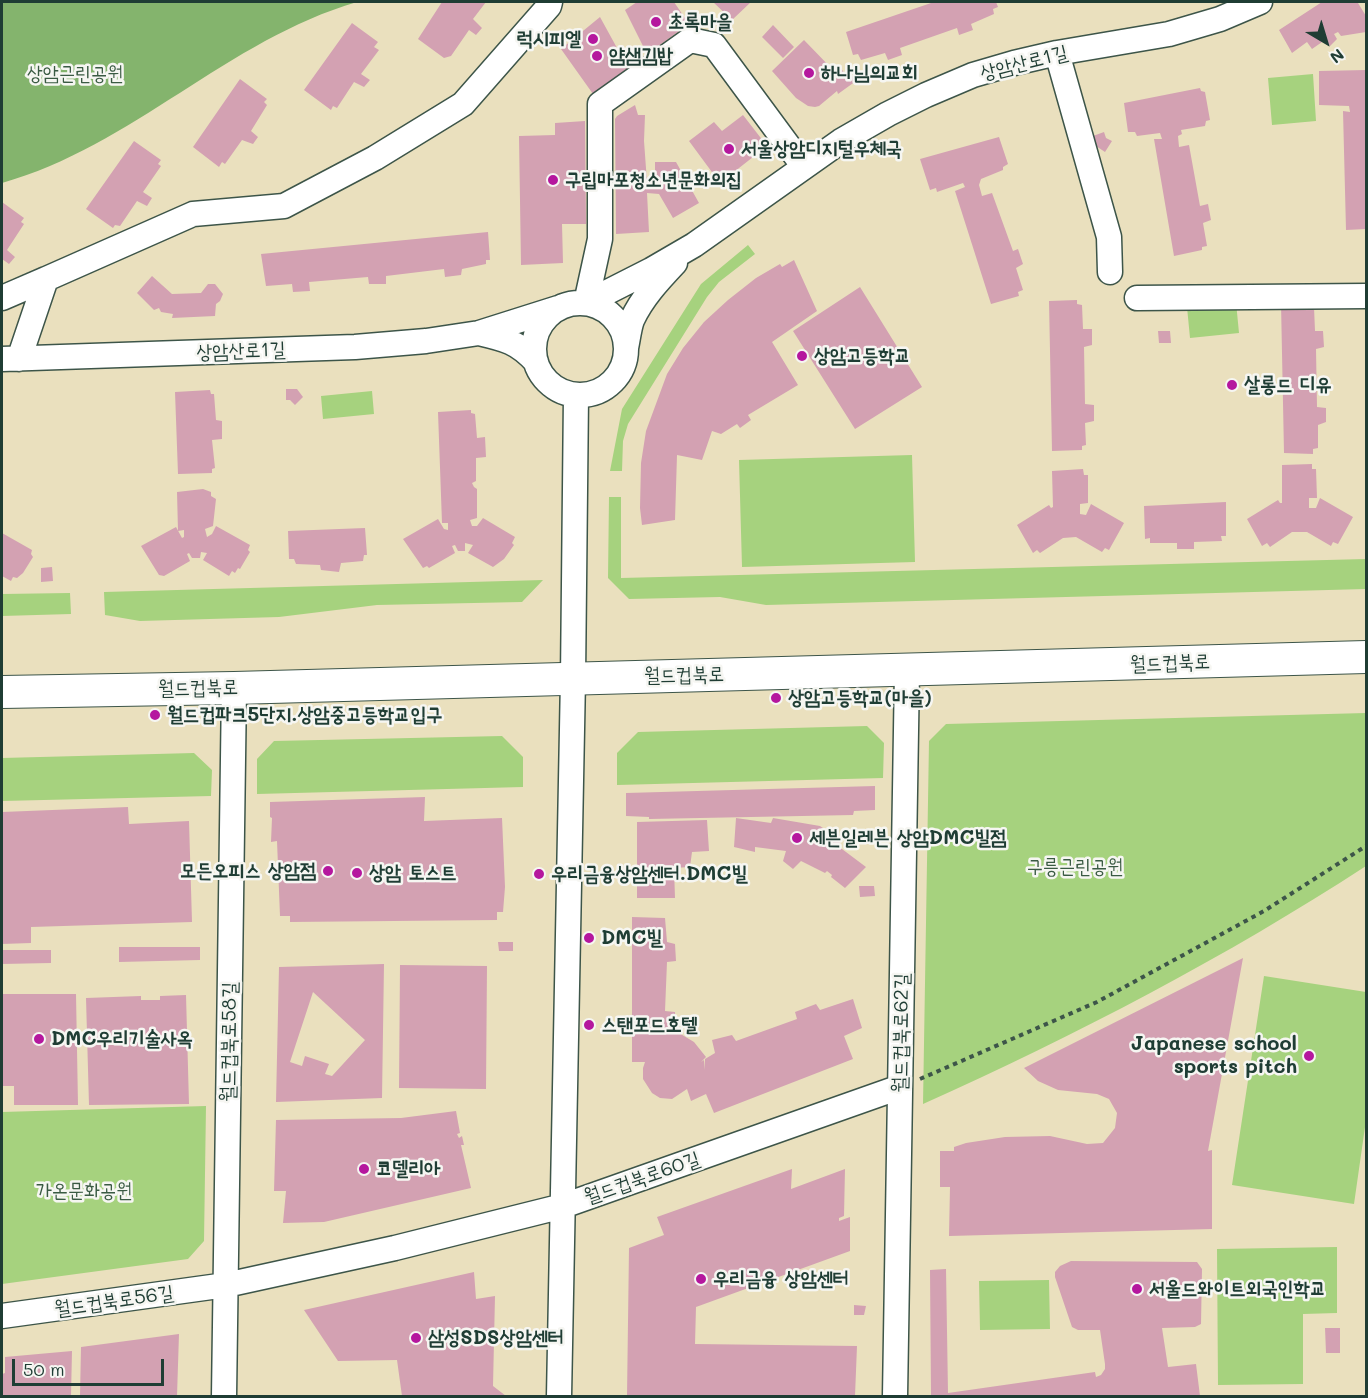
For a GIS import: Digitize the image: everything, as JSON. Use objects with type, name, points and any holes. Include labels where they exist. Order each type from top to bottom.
[{"type":"main road","name":"월드컵북로","points":[[2,692],[234,688],[1366,657]]},
{"type":"street","points":[[2,298],[193,214],[284,206],[375,158],[464,104],[549,6],[550,2]]},
{"type":"street","name":"상암산로1길","points":[[694,244],[851,136],[926,94],[973,75],[1014,63],[1057,53],[1169,34],[1220,19],[1260,2]]},
{"type":"street","points":[[586,303],[600,239],[600,104],[690,40],[714,45],[804,167]]},
{"type":"street","points":[[1057,53],[1109,237],[1110,272]]},
{"type":"street","points":[[586,303],[651,270],[694,244]]},
{"type":"street","points":[[479,333],[509,340],[524,349],[536,362],[543,376],[559,390],[576,395],[602,389],[615,379],[623,365],[632,321],[642,302],[660,279],[694,244]]},
{"type":"street","points":[[10,359],[46,279]]},
{"type":"street","points":[[1137,298],[1366,296]]},
{"type":"street","points":[[479,333],[570,304],[586,303],[599,307],[612,316],[621,329],[626,348]]},
{"type":"street","points":[[536,362],[534,351],[536,336],[543,321],[558,308]]},
{"type":"street","name":"상암산로1길","points":[[10,359],[355,347],[426,341],[479,333]]},
{"type":"street","points":[[562,1206],[573,678],[576,395]]},
{"type":"street","name":"월드컵북로62길","points":[[895,1396],[907,670]]},
{"type":"street","name":"월드컵북로58길","points":[[224,1396],[234,688]]},
{"type":"street","name":"월드컵북로60길","points":[[559,1396],[562,1206],[900,1087]]},
{"type":"street","name":"월드컵북로56길","points":[[2,1316],[226,1286],[395,1248],[562,1206]]},
{"type":"path","points":[[900,1087],[1097,1002],[1263,911],[1366,846]]},
{"type":"green space","name":"상암근린공원","points":[[2,2],[357,2],[310,19],[265,41],[94,144],[50,166],[2,183]]},
{"type":"green space","points":[[1313,74],[1316,121],[1272,125],[1268,78]]},
{"type":"green space","points":[[748,245],[755,254],[719,282],[707,297],[628,424],[623,441],[622,471],[610,471],[622,409],[701,284]]},
{"type":"green space","points":[[1236,302],[1239,333],[1190,338],[1187,307]]},
{"type":"green space","points":[[372,391],[374,414],[323,419],[321,396]]},
{"type":"green space","points":[[912,455],[915,562],[742,567],[739,460]]},
{"type":"green space","points":[[609,497],[621,497],[621,578],[1366,559],[1366,589],[766,605],[720,597],[629,599],[608,578]]},
{"type":"green space","points":[[543,580],[522,602],[377,605],[279,617],[140,621],[105,615],[104,592]]},
{"type":"green space","points":[[70,593],[71,614],[2,616],[2,594]]},
{"type":"green space","name":"구릉근린공원","points":[[1366,713],[1366,866],[1259,932],[1150,993],[981,1078],[923,1104],[929,741],[946,724]]},
{"type":"green space","points":[[867,726],[884,743],[883,778],[617,785],[617,753],[638,732]]},
{"type":"green space","points":[[502,736],[523,757],[523,787],[257,794],[257,759],[274,741]]},
{"type":"green space","points":[[194,753],[212,770],[211,796],[2,801],[2,758]]},
{"type":"green space","name":"Japanese school sports pitch","points":[[1264,976],[1366,992],[1366,1120],[1354,1204],[1232,1185]]},
{"type":"green space","name":"가온문화공원","points":[[206,1106],[204,1241],[188,1259],[2,1284],[2,1112]]},
{"type":"green space","points":[[1337,1247],[1337,1313],[1303,1314],[1303,1384],[1218,1385],[1217,1249]]},
{"type":"green space","points":[[1049,1280],[1050,1329],[980,1330],[979,1281]]},
{"type":"building","points":[[442,2],[486,2],[473,19],[482,28],[476,35],[469,30],[451,56],[444,58],[418,39]]},
{"type":"building","points":[[637,2],[674,2],[689,24],[647,54],[625,10]]},
{"type":"building","points":[[713,2],[751,2],[732,20]]},
{"type":"building","points":[[934,2],[996,2],[998,7],[993,9],[994,14],[971,24],[973,30],[959,35],[957,28],[900,48],[902,55],[888,60],[885,53],[861,60],[858,54],[853,55],[846,32]]},
{"type":"building","points":[[1322,2],[1359,2],[1366,16],[1366,32],[1341,36],[1338,32],[1334,34],[1337,39],[1330,46],[1325,40],[1312,49],[1307,42],[1292,53],[1279,30]]},
{"type":"building","points":[[600,17],[628,68],[593,94],[561,49]]},
{"type":"building","points":[[352,23],[378,42],[374,47],[379,50],[361,74],[370,80],[364,87],[354,82],[337,108],[333,106],[331,110],[304,90]]},
{"type":"building","points":[[773,25],[794,47],[783,58],[762,37]]},
{"type":"building","name":"하나님의교회","points":[[804,40],[834,71],[840,67],[845,74],[849,72],[856,81],[815,107],[808,106],[796,98],[772,71]]},
{"type":"building","points":[[1366,70],[1366,229],[1346,230],[1343,111],[1350,112],[1349,106],[1319,105],[1319,71]]},
{"type":"building","points":[[240,79],[267,99],[264,102],[267,105],[251,131],[258,137],[253,144],[242,140],[225,164],[222,162],[219,167],[193,147]]},
{"type":"building","points":[[1200,88],[1205,92],[1210,120],[1206,121],[1205,126],[1181,130],[1182,134],[1178,136],[1179,147],[1189,145],[1200,206],[1208,204],[1211,220],[1203,223],[1207,246],[1202,247],[1202,250],[1174,256],[1154,139],[1162,139],[1160,133],[1137,136],[1135,132],[1128,132],[1124,103]]},
{"type":"building","points":[[635,105],[638,115],[645,115],[647,182],[655,183],[655,162],[676,162],[699,203],[673,218],[659,194],[647,193],[649,232],[616,234],[615,119]]},
{"type":"building","name":"서울상암디지털우체국","points":[[743,115],[767,146],[720,183],[689,141],[714,122],[722,131]]},
{"type":"building","name":"구립마포청소년문화의집","points":[[585,121],[586,224],[562,224],[563,263],[521,265],[519,136],[555,135],[555,123]]},
{"type":"building","points":[[1104,132],[1106,138],[1112,141],[1105,152],[1096,146],[1093,136]]},
{"type":"building","points":[[999,137],[1008,164],[1003,167],[1003,170],[981,179],[979,185],[982,196],[992,193],[1013,251],[1018,249],[1023,264],[1016,268],[1023,290],[1018,292],[1019,296],[991,304],[955,191],[965,187],[963,183],[937,192],[936,188],[930,190],[920,159]]},
{"type":"building","points":[[134,141],[161,160],[158,164],[161,166],[143,192],[152,198],[147,206],[137,201],[120,226],[115,225],[113,228],[86,209]]},
{"type":"building","points":[[2,202],[24,218],[21,222],[24,224],[7,250],[15,257],[9,264],[2,259]]},
{"type":"building","points":[[488,232],[490,260],[486,260],[486,264],[462,269],[461,275],[445,277],[444,269],[386,276],[386,284],[369,284],[368,277],[309,282],[310,291],[293,292],[292,284],[266,286],[261,254]]},
{"type":"building","name":"상암고등학교","points":[[794,260],[817,311],[772,342],[798,385],[748,415],[751,420],[740,428],[737,424],[721,434],[712,431],[702,460],[677,455],[675,520],[642,525],[641,463],[646,431],[667,374],[683,348],[704,322],[728,300],[756,278],[780,264],[782,267]]},
{"type":"building","points":[[152,276],[172,294],[201,293],[208,284],[215,284],[223,294],[216,304],[215,316],[172,318],[173,314],[161,312],[159,308],[154,310],[137,293]]},
{"type":"building","points":[[860,287],[922,387],[855,429],[793,331]]},
{"type":"building","points":[[1077,300],[1077,304],[1082,305],[1083,329],[1092,329],[1092,345],[1084,347],[1085,404],[1094,405],[1094,421],[1085,423],[1086,445],[1082,446],[1082,450],[1052,451],[1049,301]]},
{"type":"building","points":[[1281,303],[1314,307],[1315,331],[1323,331],[1324,347],[1316,349],[1317,407],[1326,408],[1326,422],[1318,425],[1318,448],[1313,449],[1313,454],[1284,453]]},
{"type":"building","points":[[1158,331],[1170,331],[1171,343],[1159,343]]},
{"type":"building","points":[[286,389],[297,389],[303,397],[295,405],[290,400],[286,400]]},
{"type":"building","points":[[210,390],[211,394],[214,394],[216,420],[222,421],[222,439],[212,440],[215,468],[212,469],[212,473],[178,474],[175,392]]},
{"type":"building","points":[[471,410],[471,413],[475,414],[477,438],[485,437],[486,457],[476,458],[476,481],[472,483],[477,489],[477,518],[470,520],[472,526],[477,526],[483,518],[515,537],[512,543],[514,545],[504,559],[493,567],[468,553],[473,545],[465,543],[465,551],[458,551],[455,545],[452,546],[455,553],[429,568],[427,566],[423,568],[403,539],[438,519],[444,529],[448,530],[448,523],[442,523],[438,412]]},
{"type":"building","points":[[1312,464],[1312,469],[1316,469],[1317,498],[1309,498],[1309,508],[1316,508],[1320,498],[1353,517],[1338,544],[1333,542],[1331,546],[1307,532],[1292,532],[1270,547],[1267,543],[1262,546],[1247,519],[1278,500],[1282,503],[1282,465]]},
{"type":"building","points":[[1083,469],[1084,475],[1088,475],[1088,503],[1080,504],[1080,514],[1086,515],[1091,504],[1124,523],[1109,550],[1105,548],[1102,552],[1076,537],[1063,538],[1040,553],[1037,550],[1033,553],[1017,525],[1049,505],[1053,507],[1052,471]]},
{"type":"building","points":[[203,489],[211,492],[211,496],[216,499],[213,526],[205,529],[207,537],[212,534],[216,526],[250,545],[248,550],[250,552],[240,569],[238,568],[235,573],[232,571],[229,576],[203,560],[207,553],[201,552],[200,558],[192,558],[189,553],[187,554],[190,561],[164,576],[159,575],[141,546],[176,527],[178,531],[177,492]],"holes":[[[184,530],[184,537],[182,538],[178,531]]]},
{"type":"building","points":[[1226,502],[1226,536],[1221,536],[1222,541],[1194,542],[1194,549],[1177,549],[1177,543],[1150,543],[1150,538],[1145,539],[1144,506]]},
{"type":"building","points":[[365,528],[367,555],[364,555],[363,561],[341,563],[339,572],[321,570],[320,565],[296,564],[294,559],[289,559],[288,531]]},
{"type":"building","points":[[2,533],[32,550],[33,557],[23,573],[17,578],[13,577],[11,581],[2,576]]},
{"type":"building","points":[[52,567],[53,581],[41,582],[41,568]]},
{"type":"building","points":[[875,786],[875,810],[854,811],[853,815],[649,819],[649,817],[626,816],[626,793]]},
{"type":"building","points":[[425,797],[424,821],[502,818],[505,887],[503,912],[497,912],[497,920],[290,922],[290,916],[280,916],[277,841],[271,842],[270,802]]},
{"type":"building","points":[[128,807],[129,824],[189,821],[192,922],[31,927],[31,943],[2,944],[2,812]]},
{"type":"building","points":[[736,818],[771,823],[773,818],[820,826],[841,840],[838,846],[866,867],[845,888],[827,871],[825,873],[801,861],[793,869],[783,861],[786,851],[755,847],[755,852],[734,847]]},
{"type":"building","points":[[707,820],[709,851],[692,852],[690,867],[674,868],[675,898],[637,898],[637,822]]},
{"type":"building","points":[[859,886],[874,886],[875,896],[860,897]]},
{"type":"building","points":[[632,917],[665,918],[667,942],[675,944],[676,961],[667,962],[665,1011],[675,1012],[675,1028],[665,1030],[665,1034],[679,1033],[694,1042],[706,1057],[701,1062],[704,1060],[705,1070],[705,1059],[715,1053],[712,1040],[732,1035],[736,1041],[797,1019],[795,1012],[816,1004],[820,1010],[853,999],[862,1028],[844,1036],[853,1059],[714,1113],[706,1094],[691,1101],[687,1089],[672,1099],[660,1098],[652,1093],[643,1079],[645,1062],[632,1062]]},
{"type":"building","points":[[498,942],[513,942],[513,951],[499,951]]},
{"type":"building","points":[[119,947],[200,947],[200,960],[119,962]]},
{"type":"building","points":[[2,950],[51,950],[51,963],[2,964]]},
{"type":"building","points":[[1243,958],[1208,1151],[1212,1150],[1212,1229],[949,1236],[950,1187],[940,1187],[940,1151],[954,1151],[954,1147],[966,1143],[1005,1137],[1050,1136],[1087,1144],[1103,1143],[1115,1128],[1117,1113],[1109,1099],[1097,1094],[1058,1090],[1038,1081],[1024,1068]]},
{"type":"building","points":[[384,964],[382,1098],[276,1102],[279,967]],"holes":[[[313,992],[365,1040],[332,1076],[325,1074],[329,1064],[305,1056],[302,1066],[290,1062]]]},
{"type":"building","points":[[400,965],[487,966],[486,1089],[399,1088]]},
{"type":"building","name":"DMC우리기술사옥","points":[[2,994],[76,994],[78,1105],[14,1105],[14,1086],[2,1086]]},
{"type":"building","points":[[186,995],[189,1104],[89,1105],[86,998],[141,996],[141,1000],[160,1000],[160,996]]},
{"type":"building","points":[[456,1111],[460,1133],[457,1134],[459,1138],[462,1136],[464,1145],[461,1145],[471,1188],[324,1222],[283,1223],[286,1191],[274,1191],[276,1120],[401,1118]]},
{"type":"building","name":"우리금융 상암센터","points":[[792,1169],[791,1189],[845,1169],[844,1216],[839,1218],[839,1221],[850,1217],[850,1251],[696,1307],[695,1344],[857,1346],[855,1396],[627,1396],[629,1248],[664,1235],[657,1217]]},
{"type":"building","points":[[1071,1261],[1197,1262],[1202,1269],[1201,1324],[1195,1327],[1162,1328],[1168,1367],[1196,1364],[1200,1396],[931,1396],[930,1270],[946,1269],[948,1393],[1095,1372],[1096,1377],[1101,1375],[1105,1364],[1100,1330],[1078,1330],[1072,1327],[1055,1277],[1055,1272],[1060,1266]]},
{"type":"building","name":"삼성SDS상암센터","points":[[474,1272],[476,1299],[495,1296],[493,1386],[506,1396],[402,1396],[397,1360],[338,1361],[304,1310]]},
{"type":"building","points":[[854,1305],[866,1306],[864,1315],[854,1315]]},
{"type":"building","points":[[1325,1328],[1340,1328],[1340,1353],[1326,1353]]},
{"type":"building","points":[[179,1334],[177,1396],[80,1396],[81,1347]]},
{"type":"building","points":[[72,1351],[71,1396],[2,1396],[5,1357]]},
{"type":"place","name":"초록마을","points":[[656,22]]},
{"type":"place","name":"럭시피엘","points":[[593,39]]},
{"type":"place","name":"얌샘김밥","points":[[597,56]]},
{"type":"place","name":"하나님의교회","points":[[809,73]]},
{"type":"place","name":"서울상암디지털우체국","points":[[729,149]]},
{"type":"place","name":"구립마포청소년문화의집","points":[[553,180]]},
{"type":"place","name":"상암고등학교","points":[[802,356]]},
{"type":"place","name":"살롱드 디유","points":[[1232,385]]},
{"type":"place","name":"상암고등학교(마을)","points":[[776,698]]},
{"type":"place","name":"월드컵파크5단지.상암중고등학교입구","points":[[155,715]]},
{"type":"place","name":"세븐일레븐 상암DMC빌점","points":[[797,838]]},
{"type":"place","name":"모든오피스 상암점","points":[[328,871]]},
{"type":"place","name":"상암 토스트","points":[[357,873]]},
{"type":"place","name":"우리금융상암센터.DMC빌","points":[[539,874]]},
{"type":"place","name":"DMC빌","points":[[589,938]]},
{"type":"place","name":"스탠포드호텔","points":[[589,1025]]},
{"type":"place","name":"DMC우리기술사옥","points":[[39,1039]]},
{"type":"place","name":"Japanese school sports pitch","points":[[1309,1056]]},
{"type":"place","name":"코델리아","points":[[364,1169]]},
{"type":"place","name":"우리금융 상암센터","points":[[701,1279]]},
{"type":"place","name":"서울드와이트외국인학교","points":[[1137,1289]]},
{"type":"place","name":"삼성SDS상암센터","points":[[416,1338]]}]
